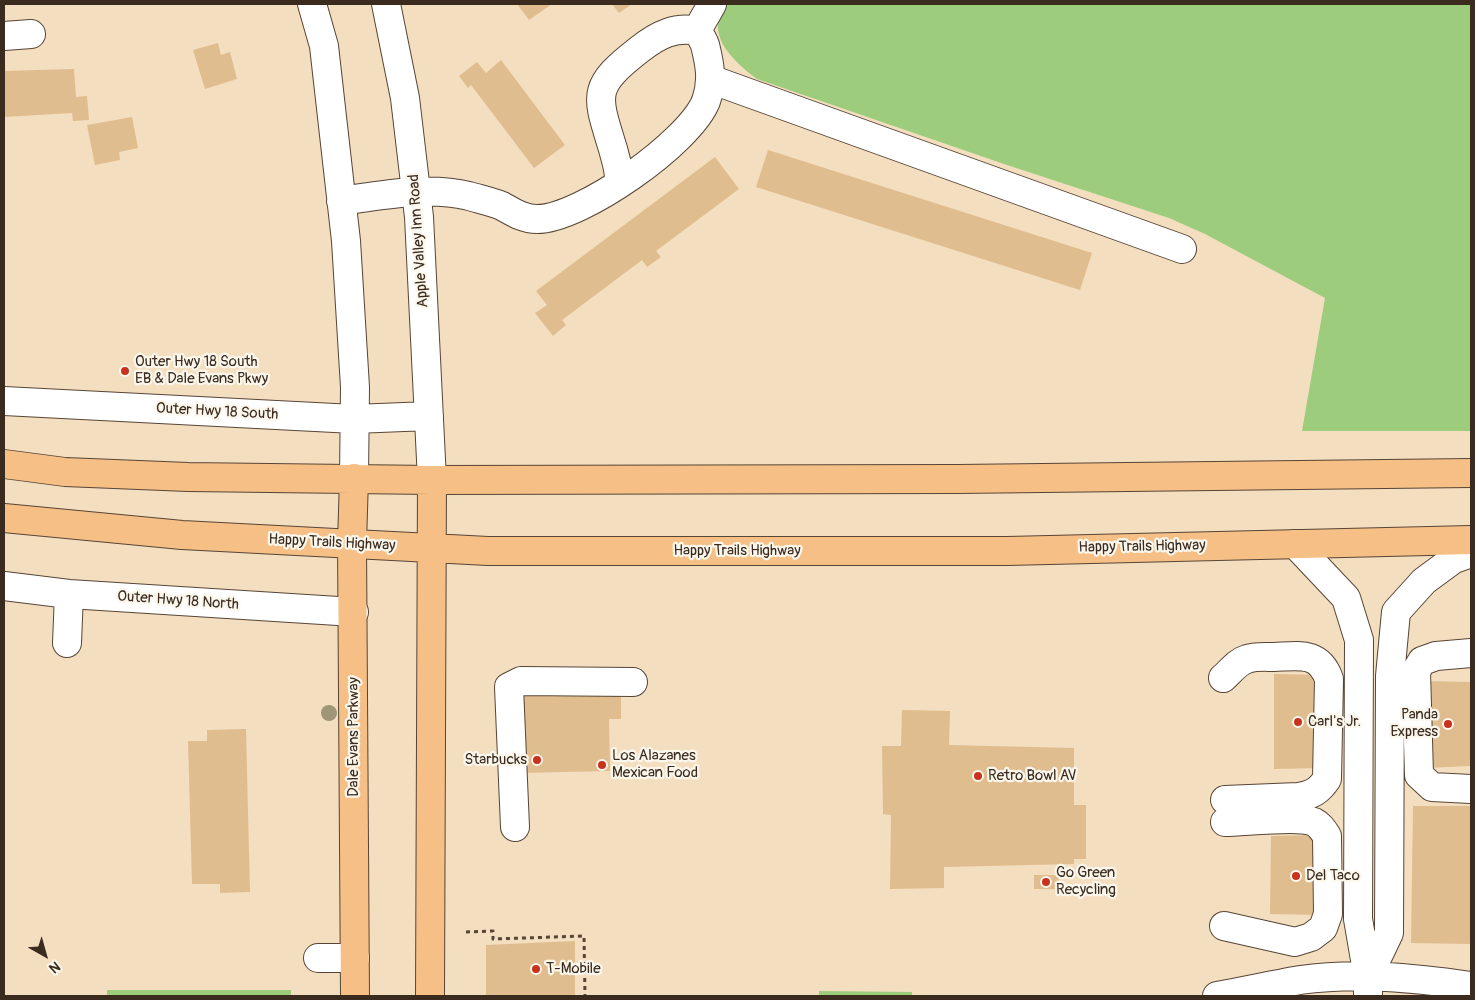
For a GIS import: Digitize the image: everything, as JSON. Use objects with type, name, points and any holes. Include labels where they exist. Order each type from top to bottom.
[{"type":"main road","points":[[4,464],[65,472],[131,475],[432,480],[967,478],[1471,473]]},
{"type":"main road","name":"Dale Evans Parkway","points":[[354,478],[352,544],[354,612],[355,996]]},
{"type":"main road","points":[[430,996],[432,480]]},
{"type":"main road","name":"Happy Trails Highway","points":[[4,518],[182,535],[488,551],[1007,550],[1471,540]]},
{"type":"street","points":[[312,4],[324,46],[341,201],[355,387],[354,478]]},
{"type":"street","name":"Apple Valley Inn Road","points":[[386,4],[405,98],[416,191],[432,480]]},
{"type":"street","points":[[341,201],[416,191],[467,196],[501,206],[519,216],[537,219],[576,209],[619,183],[658,154],[688,128],[705,102],[710,79],[710,69],[699,31],[712,4]]},
{"type":"street","points":[[619,183],[620,175],[601,110],[600,93],[602,85],[632,55],[664,33],[678,29],[699,31]]},
{"type":"street","points":[[4,36],[31,34]]},
{"type":"street","points":[[710,79],[1182,249]]},
{"type":"street","name":"Outer Hwy 18 South","points":[[4,401],[354,419],[429,416]]},
{"type":"street","points":[[1295,544],[1346,598],[1359,640],[1358,920],[1368,986]]},
{"type":"street","points":[[1368,986],[1389,933],[1390,676],[1396,612],[1424,581],[1454,559],[1471,553]]},
{"type":"street","name":"Outer Hwy 18 North","points":[[4,586],[69,594],[354,612]]},
{"type":"street","points":[[67,643],[69,594]]},
{"type":"street","points":[[1471,653],[1436,656],[1422,661],[1416,672],[1419,775],[1432,787],[1471,789]]},
{"type":"street","points":[[1223,678],[1239,663],[1248,658],[1304,656],[1315,659],[1325,669],[1329,679],[1327,779],[1321,789],[1309,796],[1225,811],[1313,822],[1322,828],[1327,836],[1328,914],[1322,928],[1311,937],[1295,942],[1224,926]]},
{"type":"street","points":[[516,827],[510,687],[521,680],[633,682]]},
{"type":"street","points":[[318,958],[355,958]]},
{"type":"street","points":[[1217,996],[1301,980],[1368,986],[1417,978],[1471,986]]},
{"type":"path","points":[[466,932],[493,931],[493,939],[584,936],[585,996]]},
{"type":"green space","points":[[723,4],[1471,4],[1471,431],[1302,431],[1325,298],[1205,234],[1169,218],[1007,165],[757,79],[732,57],[722,42],[718,27]]},
{"type":"green space","points":[[107,990],[291,990],[291,996],[107,996]]},
{"type":"green space","points":[[819,991],[912,992],[912,996],[819,996]]},
{"type":"building","points":[[517,4],[552,4],[529,20]]},
{"type":"building","points":[[612,4],[632,4],[619,13]]},
{"type":"building","points":[[218,43],[221,55],[230,52],[237,79],[205,89],[193,50]]},
{"type":"building","points":[[501,60],[565,145],[534,168],[471,85],[468,88],[459,76],[477,62],[486,73]]},
{"type":"building","points":[[74,69],[76,97],[87,96],[89,120],[73,121],[72,113],[4,117],[4,71]]},
{"type":"building","points":[[132,117],[138,148],[119,152],[120,160],[95,165],[87,125]]},
{"type":"building","points":[[768,150],[1092,253],[1080,290],[756,187]]},
{"type":"building","points":[[715,157],[739,189],[656,251],[661,257],[647,267],[642,260],[562,320],[566,325],[553,336],[535,313],[547,305],[536,291]]},
{"type":"building","name":"Carl's Jr.","points":[[1274,674],[1322,675],[1321,768],[1274,769]]},
{"type":"building","name":"Panda Express","points":[[1423,681],[1471,682],[1470,766],[1426,768]]},
{"type":"building","points":[[621,689],[621,719],[609,719],[610,771],[521,773],[518,690]]},
{"type":"building","name":"Retro Bowl AV","points":[[902,710],[950,711],[949,745],[1074,748],[1074,805],[1086,805],[1086,859],[1074,859],[1074,864],[944,867],[944,888],[890,889],[891,815],[883,814],[882,746],[901,746]]},
{"type":"building","points":[[246,729],[250,892],[220,893],[220,884],[192,884],[188,741],[207,741],[207,730]]},
{"type":"building","points":[[1413,806],[1471,806],[1471,944],[1411,943]]},
{"type":"building","name":"Del Taco","points":[[1318,835],[1318,915],[1270,914],[1271,836]]},
{"type":"building","name":"Go Green Recycling","points":[[1034,875],[1059,875],[1058,889],[1034,889]]},
{"type":"building","points":[[575,941],[575,996],[486,996],[486,945]]},
{"type":"place","name":"Outer Hwy 18 South EB & Dale Evans Pkwy","points":[[125,371]]},
{"type":"place","name":"Carl's Jr.","points":[[1298,722]]},
{"type":"place","name":"Panda Express","points":[[1448,724]]},
{"type":"place","name":"Starbucks","points":[[537,760]]},
{"type":"place","name":"Los Alazanes Mexican Food","points":[[602,765]]},
{"type":"place","name":"Retro Bowl AV","points":[[978,776]]},
{"type":"place","name":"Del Taco","points":[[1296,876]]},
{"type":"place","name":"Go Green Recycling","points":[[1046,882]]},
{"type":"place","name":"T-Mobile","points":[[536,969]]}]
